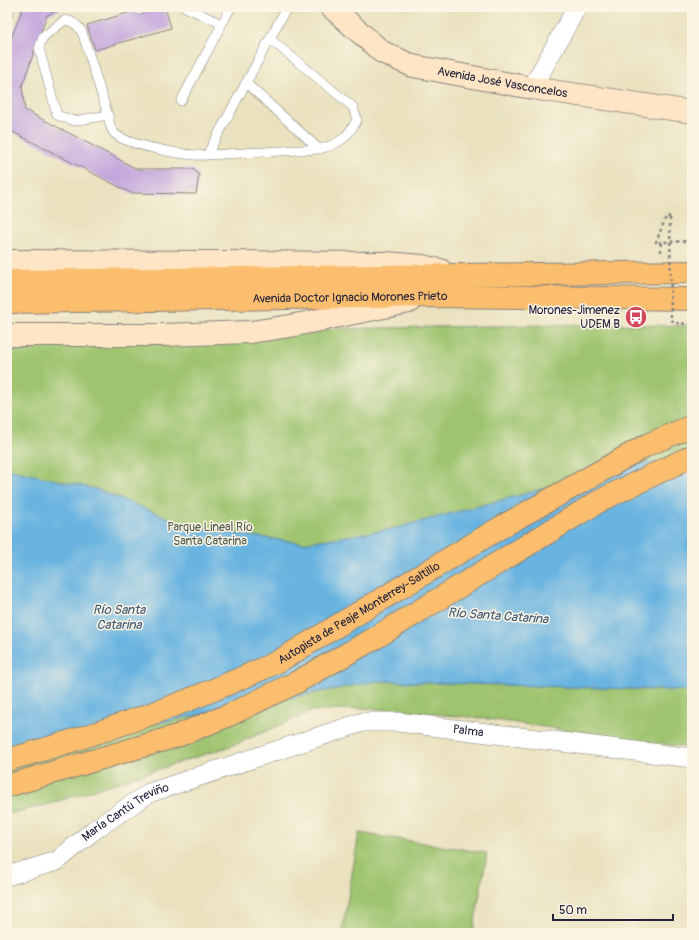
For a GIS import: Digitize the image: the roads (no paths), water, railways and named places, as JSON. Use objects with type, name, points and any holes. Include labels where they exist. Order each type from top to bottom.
[{"type":"main road","name":"Avenida Doctor Ignacio Morones Prieto","points":[[7,302],[334,286],[457,274],[692,272]]},
{"type":"main road","name":"Avenida Doctor Ignacio Morones Prieto","points":[[7,281],[334,286],[436,296],[692,299]]},
{"type":"main road","name":"Autopista de Peaje Monterrey-Saltillo","points":[[7,760],[156,712],[246,676],[279,660],[503,526],[647,445],[692,426]]},
{"type":"main road","points":[[7,786],[177,736],[229,715],[284,689],[375,638],[601,500],[692,456]]},
{"type":"street","name":"Avenida José Vasconcelos","points":[[332,7],[376,47],[398,61],[424,68],[532,88],[692,112]]},
{"type":"street","points":[[532,88],[577,7]]},
{"type":"street","name":"Avenida Doctor Ignacio Morones Prieto","points":[[7,261],[386,263],[422,266],[457,274]]},
{"type":"street","points":[[7,336],[162,335],[251,332],[353,314],[436,296]]},
{"type":"street","name":"Palma","points":[[250,759],[363,722],[398,722],[692,758]]},
{"type":"street","name":"María Cantú Treviño","points":[[7,876],[56,861],[94,830],[149,793],[250,759]]},
{"type":"lane","points":[[7,16],[11,7]]},
{"type":"lane","points":[[184,7],[222,24]]},
{"type":"lane","points":[[181,101],[231,7]]},
{"type":"lane","points":[[207,155],[287,7]]},
{"type":"lane","points":[[108,115],[74,121],[57,115],[39,48],[43,37],[65,20],[71,21],[78,25],[82,32],[108,115],[113,132],[123,140],[179,154],[196,156],[319,149],[334,145],[349,134],[357,120],[353,107],[270,39]]},
{"type":"lane","points":[[246,83],[319,149]]},
{"type":"water","name":"Río Santa Catarina","points":[[692,457],[692,691],[378,681],[42,745],[7,756],[7,469],[96,489],[194,528],[302,543],[392,529],[637,464]]},
{"type":"place","name":"Morones-Jimenez UDEM B","points":[[636,317]]},
{"type":"park label","name":"Parque Lineal Río Santa Catarina","points":[[210,534]]}]
